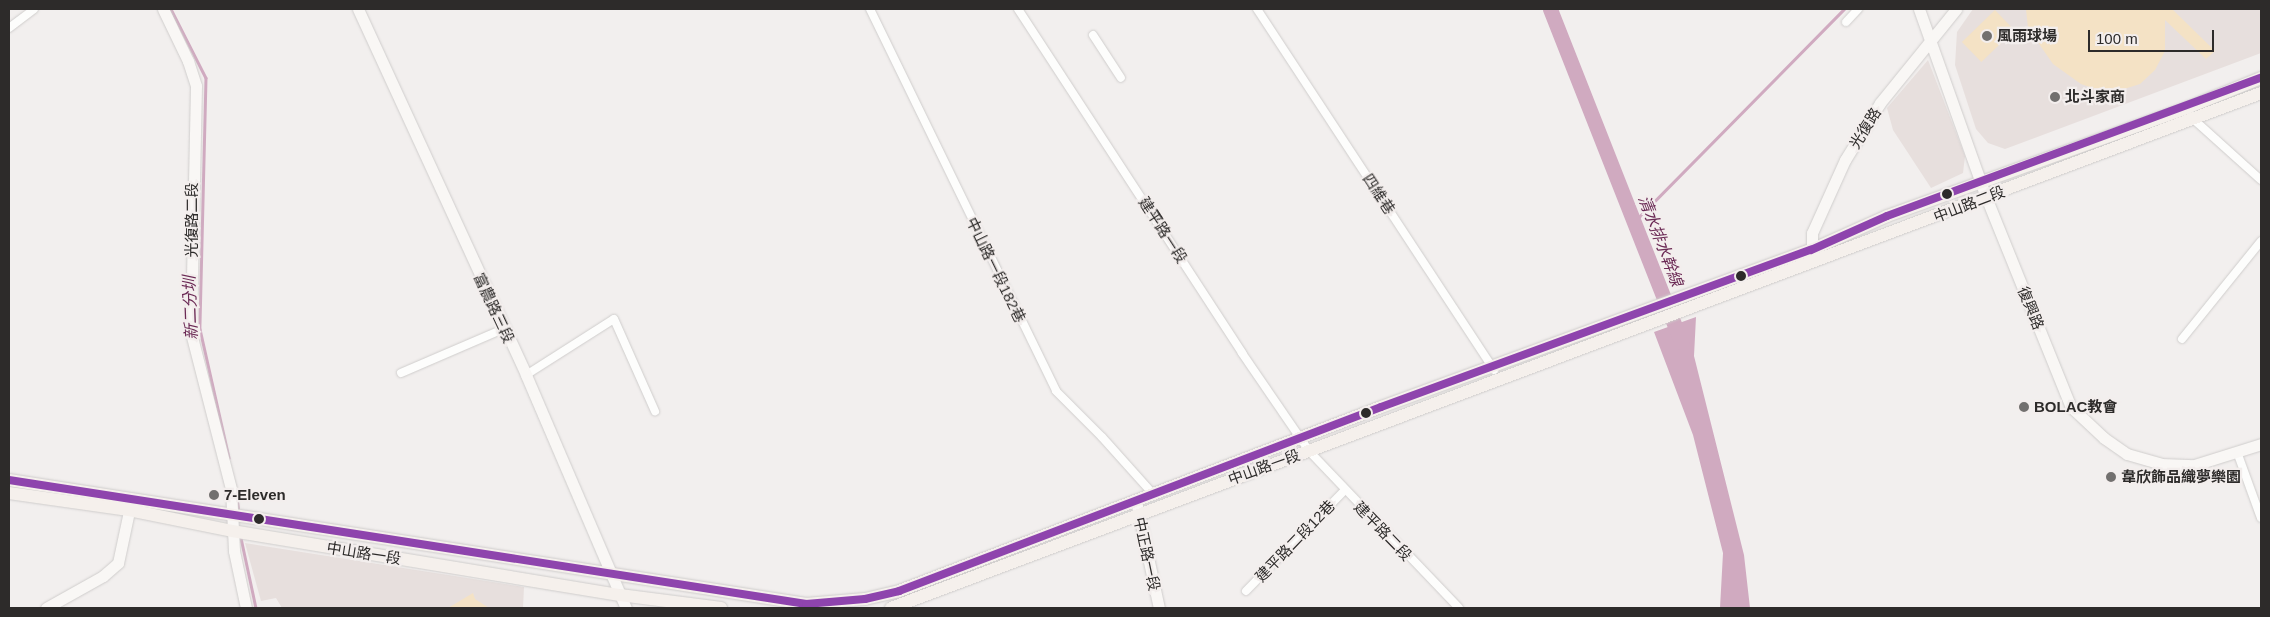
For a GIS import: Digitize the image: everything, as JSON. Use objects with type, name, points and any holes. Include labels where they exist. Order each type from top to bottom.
[{"type":"main road","name":"中山路二段","points":[[1632,315],[1811,250],[1886,216],[2189,107],[2261,78]]},
{"type":"main road","name":"中山路二段","points":[[1639,329],[2261,93]]},
{"type":"main road","name":"中山路一段","points":[[891,608],[1016,563],[1137,507],[1153,494],[1632,315]]},
{"type":"main road","name":"中山路一段","points":[[232,523],[612,575],[806,604],[865,599],[899,591],[1137,507],[1159,506],[1639,329]]},
{"type":"main road","name":"中山路一段","points":[[9,480],[620,595],[721,608]]},
{"type":"main road","name":"中山路一段","points":[[9,493],[131,504]]},
{"type":"street","points":[[9,28],[34,9]]},
{"type":"street","name":"光復路二段","points":[[163,9],[188,61],[196,86],[191,333],[231,489],[232,523],[246,608]]},
{"type":"street","name":"富農路三段","points":[[358,9],[503,329],[526,375],[626,608]]},
{"type":"street","name":"中山路一段182巷","points":[[870,9],[1056,391],[1102,437],[1153,494],[1159,506]]},
{"type":"street","name":"建平路一段","points":[[1018,9],[1309,451]]},
{"type":"street","name":"四維巷","points":[[1257,9],[1492,366],[1500,381]]},
{"type":"street","points":[[1846,22],[1858,9]]},
{"type":"street","name":"復興路","points":[[1919,9],[1980,182],[2071,407],[2104,438],[2127,454],[2161,464],[2194,465],[2261,444]]},
{"type":"street","name":"光復路","points":[[1812,264],[1812,233],[1845,160],[1880,103],[1932,42],[1956,9]]},
{"type":"street","points":[[1093,34],[1121,78]]},
{"type":"street","points":[[2189,107],[2192,120],[2261,180]]},
{"type":"street","points":[[2182,339],[2261,241]]},
{"type":"street","points":[[526,375],[614,319],[655,411]]},
{"type":"street","points":[[401,372],[503,329]]},
{"type":"street","name":"建平路二段","points":[[1309,451],[1344,491],[1459,608]]},
{"type":"street","points":[[2237,452],[2261,518]]},
{"type":"street","name":"建平路二段12巷","points":[[1246,591],[1344,491]]},
{"type":"street","points":[[46,608],[104,576],[118,563],[131,504]]},
{"type":"street","name":"中正路一段","points":[[1137,507],[1159,608]]},
{"type":"shaded area","name":"北斗家商","points":[[1973,9],[2261,9],[2261,53],[2005,149],[1988,143],[1976,129],[1955,65],[1957,32]]},
{"type":"shaded area","points":[[2026,9],[2172,9],[2215,51],[2206,59],[2165,20],[2165,51],[2155,70],[2140,84],[2121,90],[2101,91],[2081,84],[2053,64],[2028,28]]},
{"type":"shaded area","name":"風雨球場","points":[[1995,10],[2014,30],[1981,62],[1962,42]]},
{"type":"shaded area","points":[[1928,60],[1965,156],[1963,173],[1931,188],[1893,130],[1887,108]]},
{"type":"shaded area","points":[[1696,317],[1694,356],[1744,555],[1750,608],[1720,608],[1723,553],[1693,435],[1654,332]]},
{"type":"shaded area","points":[[245,543],[524,587],[523,608],[282,608],[276,598],[261,601]]},
{"type":"shaded area","points":[[473,593],[475,599],[489,608],[448,608]]},
{"type":"waterway","name":"新二分圳","points":[[171,9],[206,78],[200,329],[229,458]]},
{"type":"waterway","name":"清水排水幹線","points":[[1550,9],[1681,342]]},
{"type":"waterway","points":[[1634,222],[1844,9]]},
{"type":"waterway","name":"新二分圳","points":[[236,491],[239,512]]},
{"type":"waterway","name":"新二分圳","points":[[241,538],[256,608]]},
{"type":"transit line","points":[[9,480],[806,604],[865,599],[899,591],[1381,407],[1811,250],[1887,216],[2261,78]]},
{"type":"place","name":"風雨球場","points":[[1987,36]]},
{"type":"place","name":"北斗家商","points":[[2055,97]]},
{"type":"place","name":"BOLAC教會","points":[[2024,407]]},
{"type":"place","name":"韋欣飾品織夢樂園","points":[[2111,477]]},
{"type":"place","name":"7-Eleven","points":[[214,495]]}]
